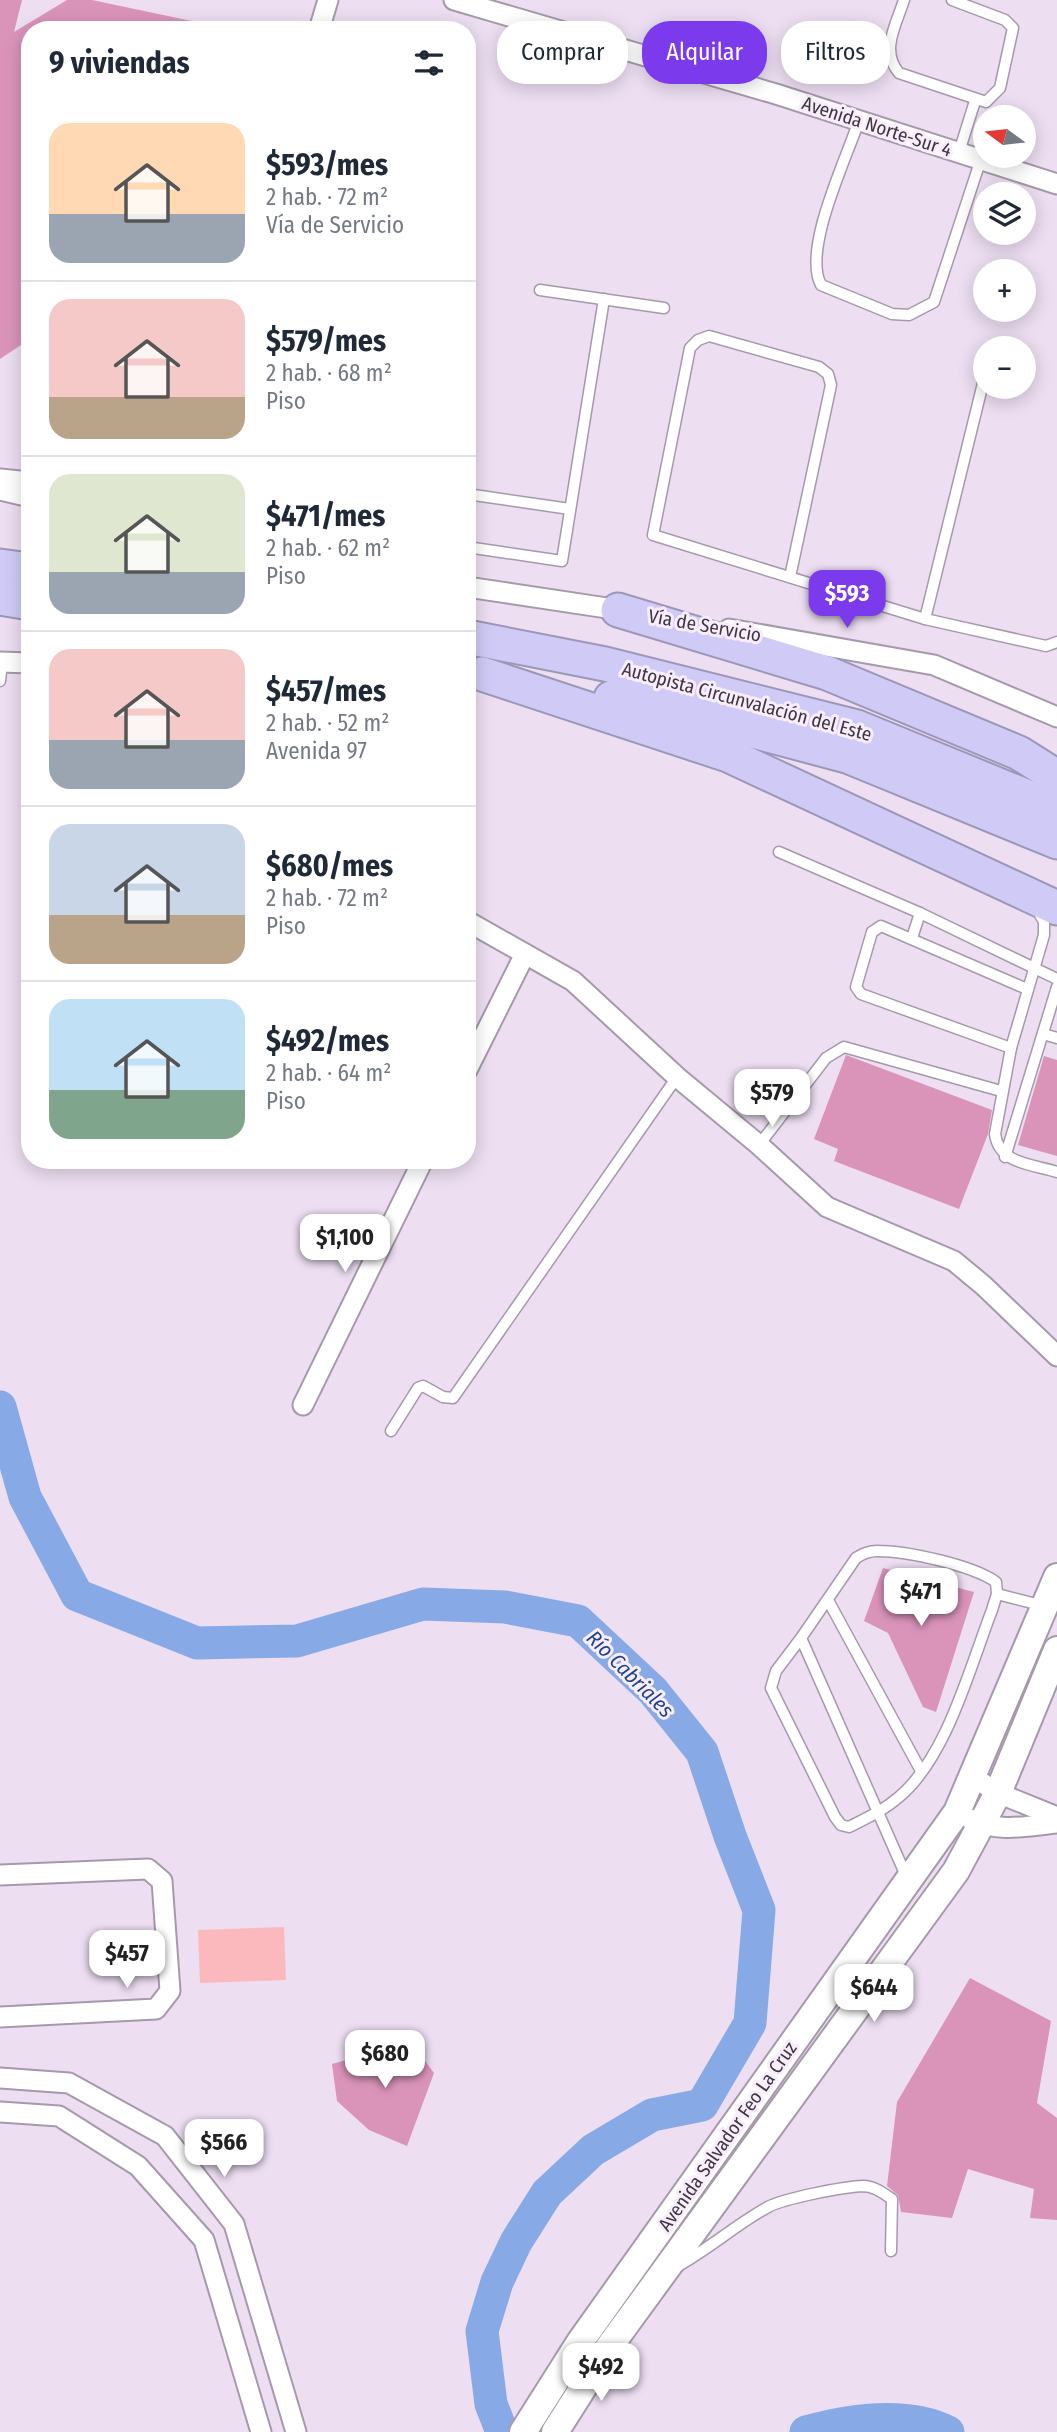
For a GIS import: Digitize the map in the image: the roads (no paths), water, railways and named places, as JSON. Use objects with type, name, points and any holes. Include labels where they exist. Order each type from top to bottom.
[{"type":"highway","points":[[0,566],[21,569]]},
{"type":"highway","points":[[0,598],[21,602]]},
{"type":"highway","points":[[618,610],[827,673],[1019,753],[1057,776]]},
{"type":"highway","name":"Autopista Circunvalación del Este","points":[[476,639],[604,664],[857,727],[1057,809]]},
{"type":"highway","points":[[476,672],[729,755],[1057,908]]},
{"type":"highway","name":"Autopista Circunvalación del Este","points":[[476,672],[666,708],[848,756],[1057,842]]},
{"type":"street","points":[[322,21],[328,0]]},
{"type":"street","name":"Avenida Norte-Sur 4","points":[[454,0],[479,3],[973,156]]},
{"type":"street","name":"Avenida Norte-Sur 4","points":[[1008,168],[1057,184]]},
{"type":"street","points":[[0,479],[21,481]]},
{"type":"street","points":[[0,490],[21,495]]},
{"type":"street","name":"Vía de Servicio","points":[[476,588],[618,610],[934,665],[1057,717]]},
{"type":"street","points":[[1,668],[21,665]]},
{"type":"street","points":[[476,926],[573,981],[677,1077],[760,1145],[827,1207],[954,1261],[1057,1356]]},
{"type":"street","points":[[476,1052],[525,954]]},
{"type":"street","points":[[303,1405],[419,1169]]},
{"type":"street","name":"Avenida Salvador Feo La Cruz","points":[[523,2432],[580,2342],[957,1812],[1057,1577]]},
{"type":"street","name":"Avenida Salvador Feo La Cruz","points":[[555,2432],[607,2350],[956,1871],[983,1826],[1057,1650]]},
{"type":"street","points":[[973,1777],[998,1793],[1057,1817]]},
{"type":"street","points":[[957,1812],[983,1826],[1057,1824]]},
{"type":"street","points":[[0,1875],[148,1869],[162,1881],[170,1991],[156,2009],[0,2017]]},
{"type":"street","points":[[0,2078],[69,2083],[165,2136],[234,2224],[296,2432]]},
{"type":"street","points":[[0,2112],[59,2116],[138,2166],[204,2240],[261,2432]]},
{"type":"lane","points":[[904,0],[888,49],[893,66],[899,73],[975,101],[986,102],[1000,88],[1013,28],[1005,20],[952,0]]},
{"type":"lane","points":[[959,152],[975,101]]},
{"type":"lane","points":[[859,120],[824,222],[814,273],[821,285],[892,314],[909,316],[934,302],[978,168]]},
{"type":"lane","points":[[540,290],[664,308]]},
{"type":"lane","points":[[476,548],[562,561],[604,299]]},
{"type":"lane","points":[[790,577],[831,385],[828,374],[820,367],[709,336],[698,340],[690,348],[653,535],[925,619],[1046,646],[1057,642]]},
{"type":"lane","points":[[925,619],[979,399]]},
{"type":"lane","points":[[476,495],[570,509]]},
{"type":"lane","points":[[779,852],[920,913],[1057,979]]},
{"type":"lane","points":[[1028,894],[1044,922],[1001,1091],[995,1134],[997,1145],[1005,1157],[1057,1172]]},
{"type":"lane","points":[[912,938],[920,913]]},
{"type":"lane","points":[[1011,1048],[857,992],[876,927],[881,926],[1027,989]]},
{"type":"lane","points":[[1005,1157],[1057,987]]},
{"type":"lane","points":[[1042,1034],[1057,1038]]},
{"type":"lane","points":[[760,1145],[826,1058],[844,1047],[1001,1091]]},
{"type":"lane","points":[[391,1431],[418,1388],[423,1386],[443,1397],[453,1398],[677,1077]]},
{"type":"lane","points":[[876,1550],[984,1574],[996,1582],[997,1594],[957,1702],[921,1771],[902,1795],[880,1812],[849,1827],[841,1825],[771,1688],[776,1671],[829,1602],[856,1558],[876,1550]]},
{"type":"lane","points":[[997,1594],[1045,1607]]},
{"type":"lane","points":[[829,1602],[921,1771]]},
{"type":"lane","points":[[801,1639],[880,1812],[908,1881]]},
{"type":"lane","points":[[663,2274],[713,2247],[769,2206],[793,2198],[864,2186],[881,2190],[891,2199],[891,2251]]},
{"type":"waterway","name":"Río Cabriales","points":[[0,1407],[25,1497],[77,1595],[197,1643],[297,1641],[423,1604],[505,1607],[578,1621],[653,1691],[702,1752],[730,1836],[759,1910],[750,2023],[702,2105],[652,2115],[593,2150],[547,2193],[516,2242],[497,2282],[482,2331],[491,2404],[502,2432]]},
{"type":"waterway","name":"Río Cabriales","points":[[806,2432],[841,2424],[878,2420],[914,2421],[948,2432]]}]
